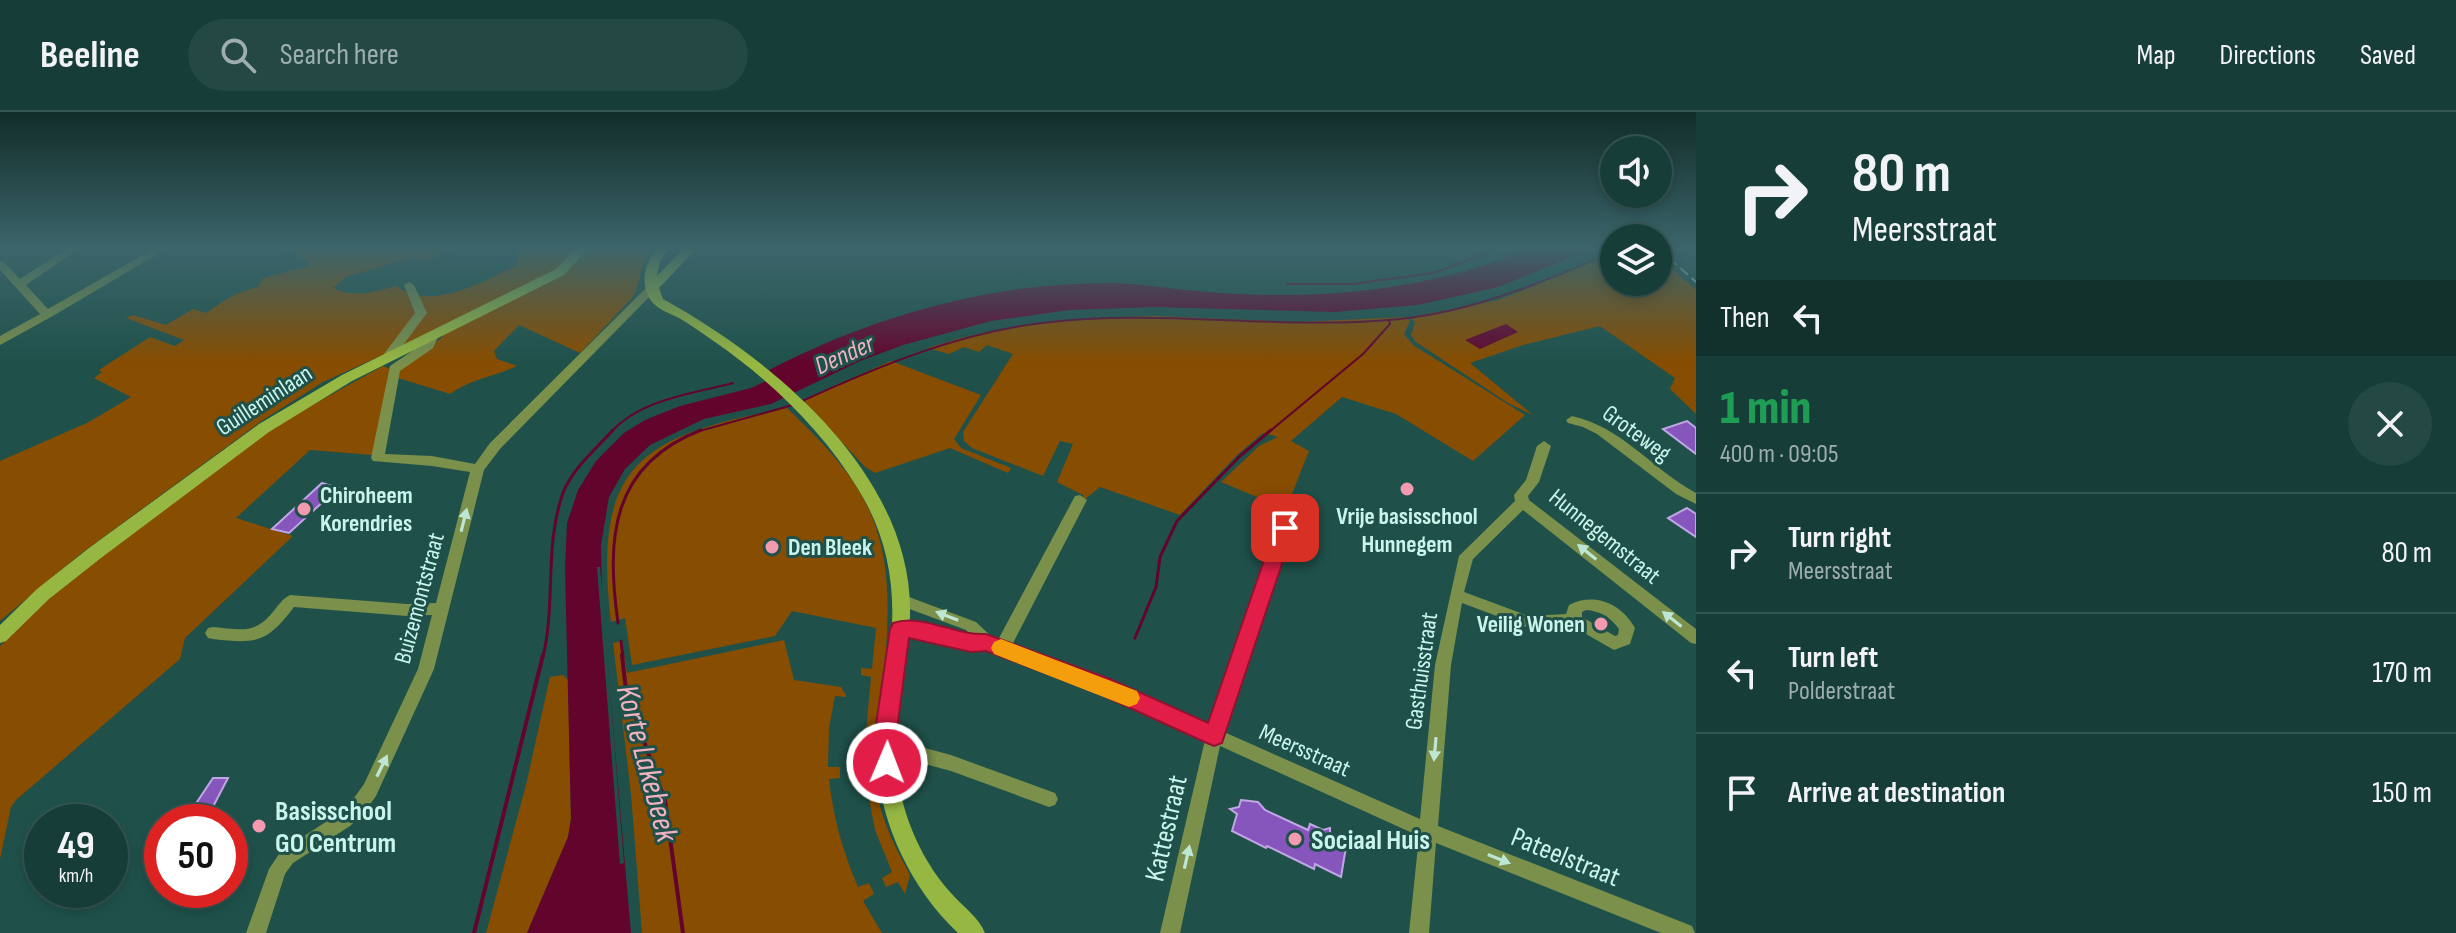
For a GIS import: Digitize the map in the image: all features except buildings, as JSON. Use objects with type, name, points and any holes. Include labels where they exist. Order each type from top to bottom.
[{"type":"main road","name":"Guilleminlaan","points":[[0,636],[75,569],[264,428],[311,397],[531,286]]},
{"type":"main road","points":[[654,286],[651,289],[658,301],[713,332],[801,410],[863,480],[883,519],[893,549],[901,600],[884,745],[897,814],[909,846],[942,900],[974,933]]},
{"type":"street","points":[[20,286],[47,315]]},
{"type":"street","points":[[0,341],[97,286]]},
{"type":"street","points":[[388,357],[421,313],[410,286]]},
{"type":"street","name":"Buizemontstraat","points":[[256,933],[271,884],[287,857],[344,820],[370,790],[426,669],[478,469],[495,446],[651,289]]},
{"type":"street","points":[[433,335],[429,345],[394,369],[380,458],[478,469]]},
{"type":"street","name":"Groteweg","points":[[1572,420],[1599,429],[1673,487],[1693,493]]},
{"type":"street","name":"Gasthuisstraat","points":[[1419,933],[1443,665],[1466,556],[1522,502],[1521,495],[1532,482],[1544,446]]},
{"type":"street","points":[[994,645],[1080,500]]},
{"type":"street","name":"Hunnegemstraat","points":[[1522,502],[1696,638]]},
{"type":"street","name":"Kattestraat","points":[[1170,933],[1214,736],[1285,528]]},
{"type":"street","points":[[1457,595],[1529,622],[1574,620],[1614,643],[1623,641],[1627,634],[1623,621],[1600,606],[1578,606],[1572,614],[1574,620]]},
{"type":"street","name":"Meersstraat","points":[[901,600],[971,626],[994,645]]},
{"type":"street","points":[[222,631],[243,639],[260,635],[271,626],[285,601],[407,610],[442,609]]},
{"type":"street","name":"Meersstraat","points":[[900,629],[994,645],[1103,686],[1427,830]]},
{"type":"street","points":[[884,745],[951,763],[1049,799]]},
{"type":"street","name":"Pateelstraat","points":[[1427,830],[1685,933]]},
{"type":"shaded area","points":[[335,286],[333,288],[341,291],[356,293],[397,286],[425,296],[458,292],[473,286],[637,286],[632,298],[580,353],[519,325],[494,351],[497,359],[517,366],[450,394],[395,377],[397,370],[440,339],[446,332],[442,328],[323,382],[263,420],[79,555],[0,621],[0,461],[89,422],[131,397],[94,378],[102,372],[99,370],[150,337],[175,346],[184,340],[126,318],[133,315],[166,325],[193,309],[206,313],[230,297],[258,287]]},
{"type":"shaded area","points":[[1533,286],[1600,286],[1600,296],[1672,296],[1672,286],[1692,286],[1696,290],[1696,414],[1670,389],[1675,378],[1600,326],[1523,345],[1470,363],[1533,415],[1508,403],[1416,342],[1411,335],[1415,323],[1411,317],[1499,300]]},
{"type":"shaded area","points":[[1155,316],[1296,322],[1406,317],[1410,321],[1404,334],[1413,345],[1525,415],[1473,461],[1396,414],[1342,397],[1291,441],[1309,451],[1286,509],[1221,482],[1259,446],[1278,437],[1263,433],[1237,455],[1180,515],[1100,487],[1084,500],[1083,495],[1057,482],[1073,444],[1060,441],[1043,476],[972,448],[964,441],[963,432],[1013,354],[987,345],[979,352],[964,347],[949,354],[928,348],[983,333],[1040,323]]},
{"type":"shaded area","points":[[891,361],[981,395],[954,439],[961,448],[1011,468],[1008,473],[950,448],[875,473],[865,467],[803,400]]},
{"type":"shaded area","points":[[383,366],[390,369],[378,448],[372,455],[310,450],[236,518],[293,536],[185,638],[180,659],[16,800],[11,807],[0,859],[0,646],[44,603],[108,550],[278,424]]},
{"type":"shaded area","name":"Den Bleek","points":[[787,408],[844,469],[863,497],[879,536],[888,613],[877,747],[877,786],[887,827],[910,875],[905,894],[898,882],[886,887],[882,878],[892,872],[875,830],[865,777],[853,777],[853,767],[863,766],[871,677],[861,675],[861,668],[872,669],[876,628],[792,611],[775,636],[632,665],[625,618],[611,622],[607,568],[610,525],[620,492],[637,466],[662,446],[695,431]]},
{"type":"shaded area","points":[[784,640],[794,680],[841,687],[846,695],[835,696],[829,728],[828,767],[840,767],[840,778],[829,779],[831,793],[848,861],[858,887],[869,883],[874,894],[863,901],[882,933],[642,933],[631,794],[613,643],[622,641],[627,673]]},
{"type":"shaded area","points":[[563,675],[568,680],[571,819],[568,837],[527,933],[486,933],[526,785],[550,677]]},
{"type":"water","name":"Dender","points":[[1043,286],[1150,286],[1291,295],[1394,286],[1500,286],[1418,305],[1335,312],[1154,307],[1070,310],[991,321],[903,345],[860,361],[771,404],[704,419],[650,445],[625,469],[609,497],[601,545],[602,600],[631,933],[527,933],[568,837],[571,819],[565,568],[567,523],[578,490],[596,461],[624,433],[645,420],[680,406],[751,388],[775,377],[769,370],[851,333],[893,318],[979,296]]},
{"type":"water","points":[[1506,324],[1518,332],[1480,349],[1465,340]]},
{"type":"pier","points":[[597,567],[600,567],[624,863],[620,864]]},
{"type":"waterway","name":"Korte Lakebeek","points":[[800,402],[918,353],[1010,328],[1087,319],[1176,318],[1311,323],[1400,319],[1456,309],[1529,286]]},
{"type":"waterway","points":[[1269,432],[1363,354],[1390,324],[1389,320]]},
{"type":"waterway","points":[[612,431],[623,421],[652,405],[733,383]]},
{"type":"waterway","name":"Korte Lakebeek","points":[[698,431],[793,405]]},
{"type":"waterway","points":[[1135,638],[1156,587],[1160,557],[1177,521],[1240,456],[1271,430]]},
{"type":"waterway","points":[[543,657],[554,533],[563,493],[578,468],[612,431]]},
{"type":"waterway","name":"Korte Lakebeek","points":[[618,623],[613,562],[621,508],[632,484],[648,463],[671,445],[698,431]]},
{"type":"waterway","name":"Korte Lakebeek","points":[[621,641],[623,657]]},
{"type":"waterway","points":[[474,933],[543,655]]},
{"type":"waterway","name":"Korte Lakebeek","points":[[622,655],[626,690],[665,801],[683,933]]},
{"type":"slow traffic","points":[[1001,648],[1129,698]]},
{"type":"place","name":"Vrije basisschool Hunnegem","points":[[1407,489]]},
{"type":"place","name":"Chiroheem Korendries","points":[[304,509]]},
{"type":"place","name":"Den Bleek","points":[[772,547]]},
{"type":"place","name":"Veilig Wonen","points":[[1601,624]]},
{"type":"place","name":"Basisschool GO Centrum","points":[[259,826]]},
{"type":"place","name":"Sociaal Huis","points":[[1295,839]]},
{"type":"route","points":[[887,763],[884,745],[900,629],[934,633],[971,643],[986,642],[1103,686],[1214,736],[1285,528]]}]
